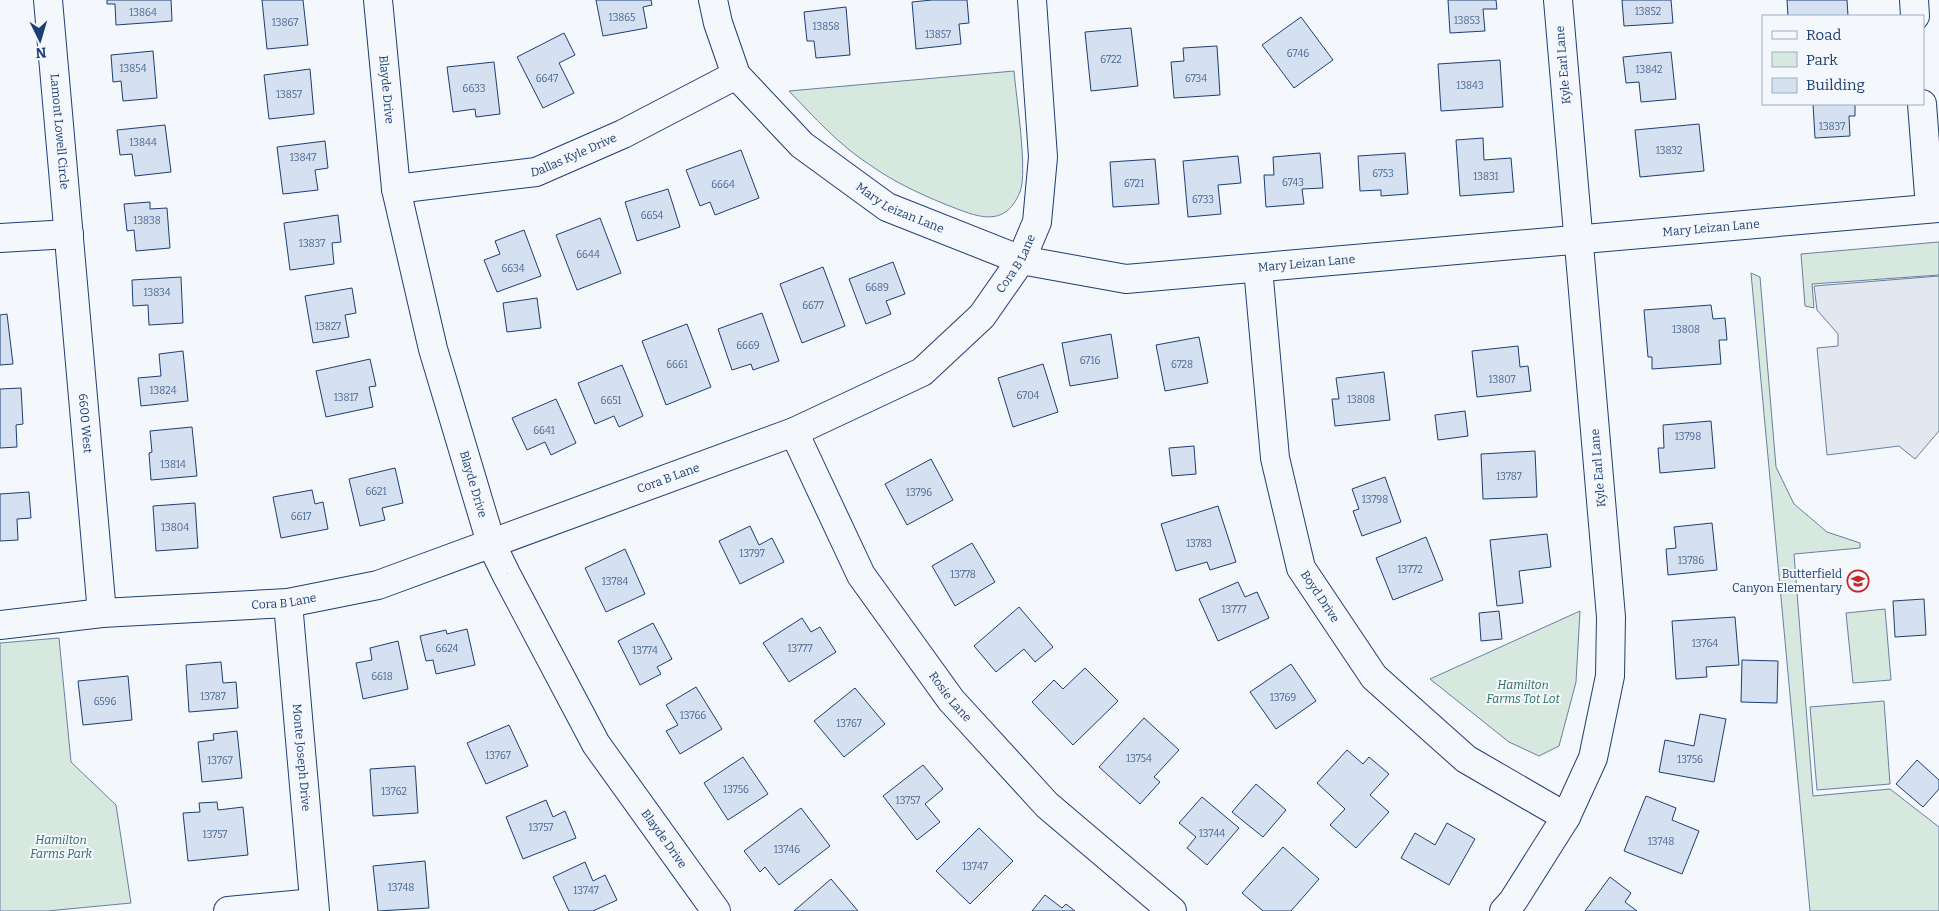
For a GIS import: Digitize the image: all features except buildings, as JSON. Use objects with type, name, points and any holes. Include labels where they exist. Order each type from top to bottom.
[{"type":"street","name":"Lamont Lowell Circle","points":[[48,0],[69,234]]},
{"type":"street","name":"Blayde Drive","points":[[378,0],[396,189],[433,349],[491,543],[596,744],[716,911]]},
{"type":"street","points":[[713,0],[718,23],[736,75]]},
{"type":"street","name":"Cora B Lane","points":[[0,625],[102,613],[288,603],[378,585],[794,432],[922,372],[982,316],[1021,260],[1037,222],[1043,157],[1032,0]]},
{"type":"street","name":"Kyle Earl Lane","points":[[1504,911],[1513,901],[1566,817],[1593,758],[1610,676],[1611,617],[1558,0]]},
{"type":"street","points":[[1914,0],[1915,15]]},
{"type":"street","name":"Dallas Kyle Drive","points":[[396,189],[536,172],[623,134],[736,75]]},
{"type":"street","name":"Mary Leizan Lane","points":[[736,75],[802,145],[887,207],[1021,260],[1126,279],[1934,208]]},
{"type":"street","points":[[1922,105],[1934,208]]},
{"type":"street","points":[[0,238],[69,234]]},
{"type":"street","name":"6600 West","points":[[69,234],[102,613]]},
{"type":"street","name":"Boyd Drive","points":[[1258,268],[1275,458],[1301,568],[1374,677],[1466,759],[1566,817]]},
{"type":"street","name":"Rosie Lane","points":[[794,432],[861,575],[951,700],[1047,805],[1172,911]]},
{"type":"street","name":"Monte Joseph Drive","points":[[288,603],[315,907]]},
{"type":"street","points":[[228,911],[315,907]]},
{"type":"green space","points":[[1014,71],[1021,133],[1022,182],[1020,192],[1006,212],[998,216],[988,217],[968,213],[937,201],[888,177],[837,140],[789,91]]},
{"type":"green space","points":[[1939,242],[1939,275],[1812,284],[1814,308],[1805,306],[1801,254]]},
{"type":"green space","points":[[1751,273],[1760,277],[1776,467],[1794,504],[1827,532],[1860,543],[1860,548],[1794,554],[1813,796],[1890,789],[1939,827],[1939,911],[1810,911]]},
{"type":"green space","points":[[1885,609],[1891,680],[1853,683],[1846,613]]},
{"type":"green space","name":"Hamilton Farms Tot Lot","points":[[1580,611],[1576,682],[1559,746],[1539,756],[1509,742],[1430,679]]},
{"type":"green space","name":"Hamilton Farms Park","points":[[59,638],[71,762],[116,805],[131,903],[47,911],[0,911],[0,643]]},
{"type":"green space","points":[[1884,701],[1890,784],[1817,790],[1810,707]]},
{"type":"shaded area","points":[[1939,276],[1939,431],[1915,459],[1899,446],[1827,455],[1817,348],[1838,346],[1838,334],[1817,310],[1814,286]]},
{"type":"place","name":"Butterfield Canyon Elementary","points":[[1858,581]]}]
